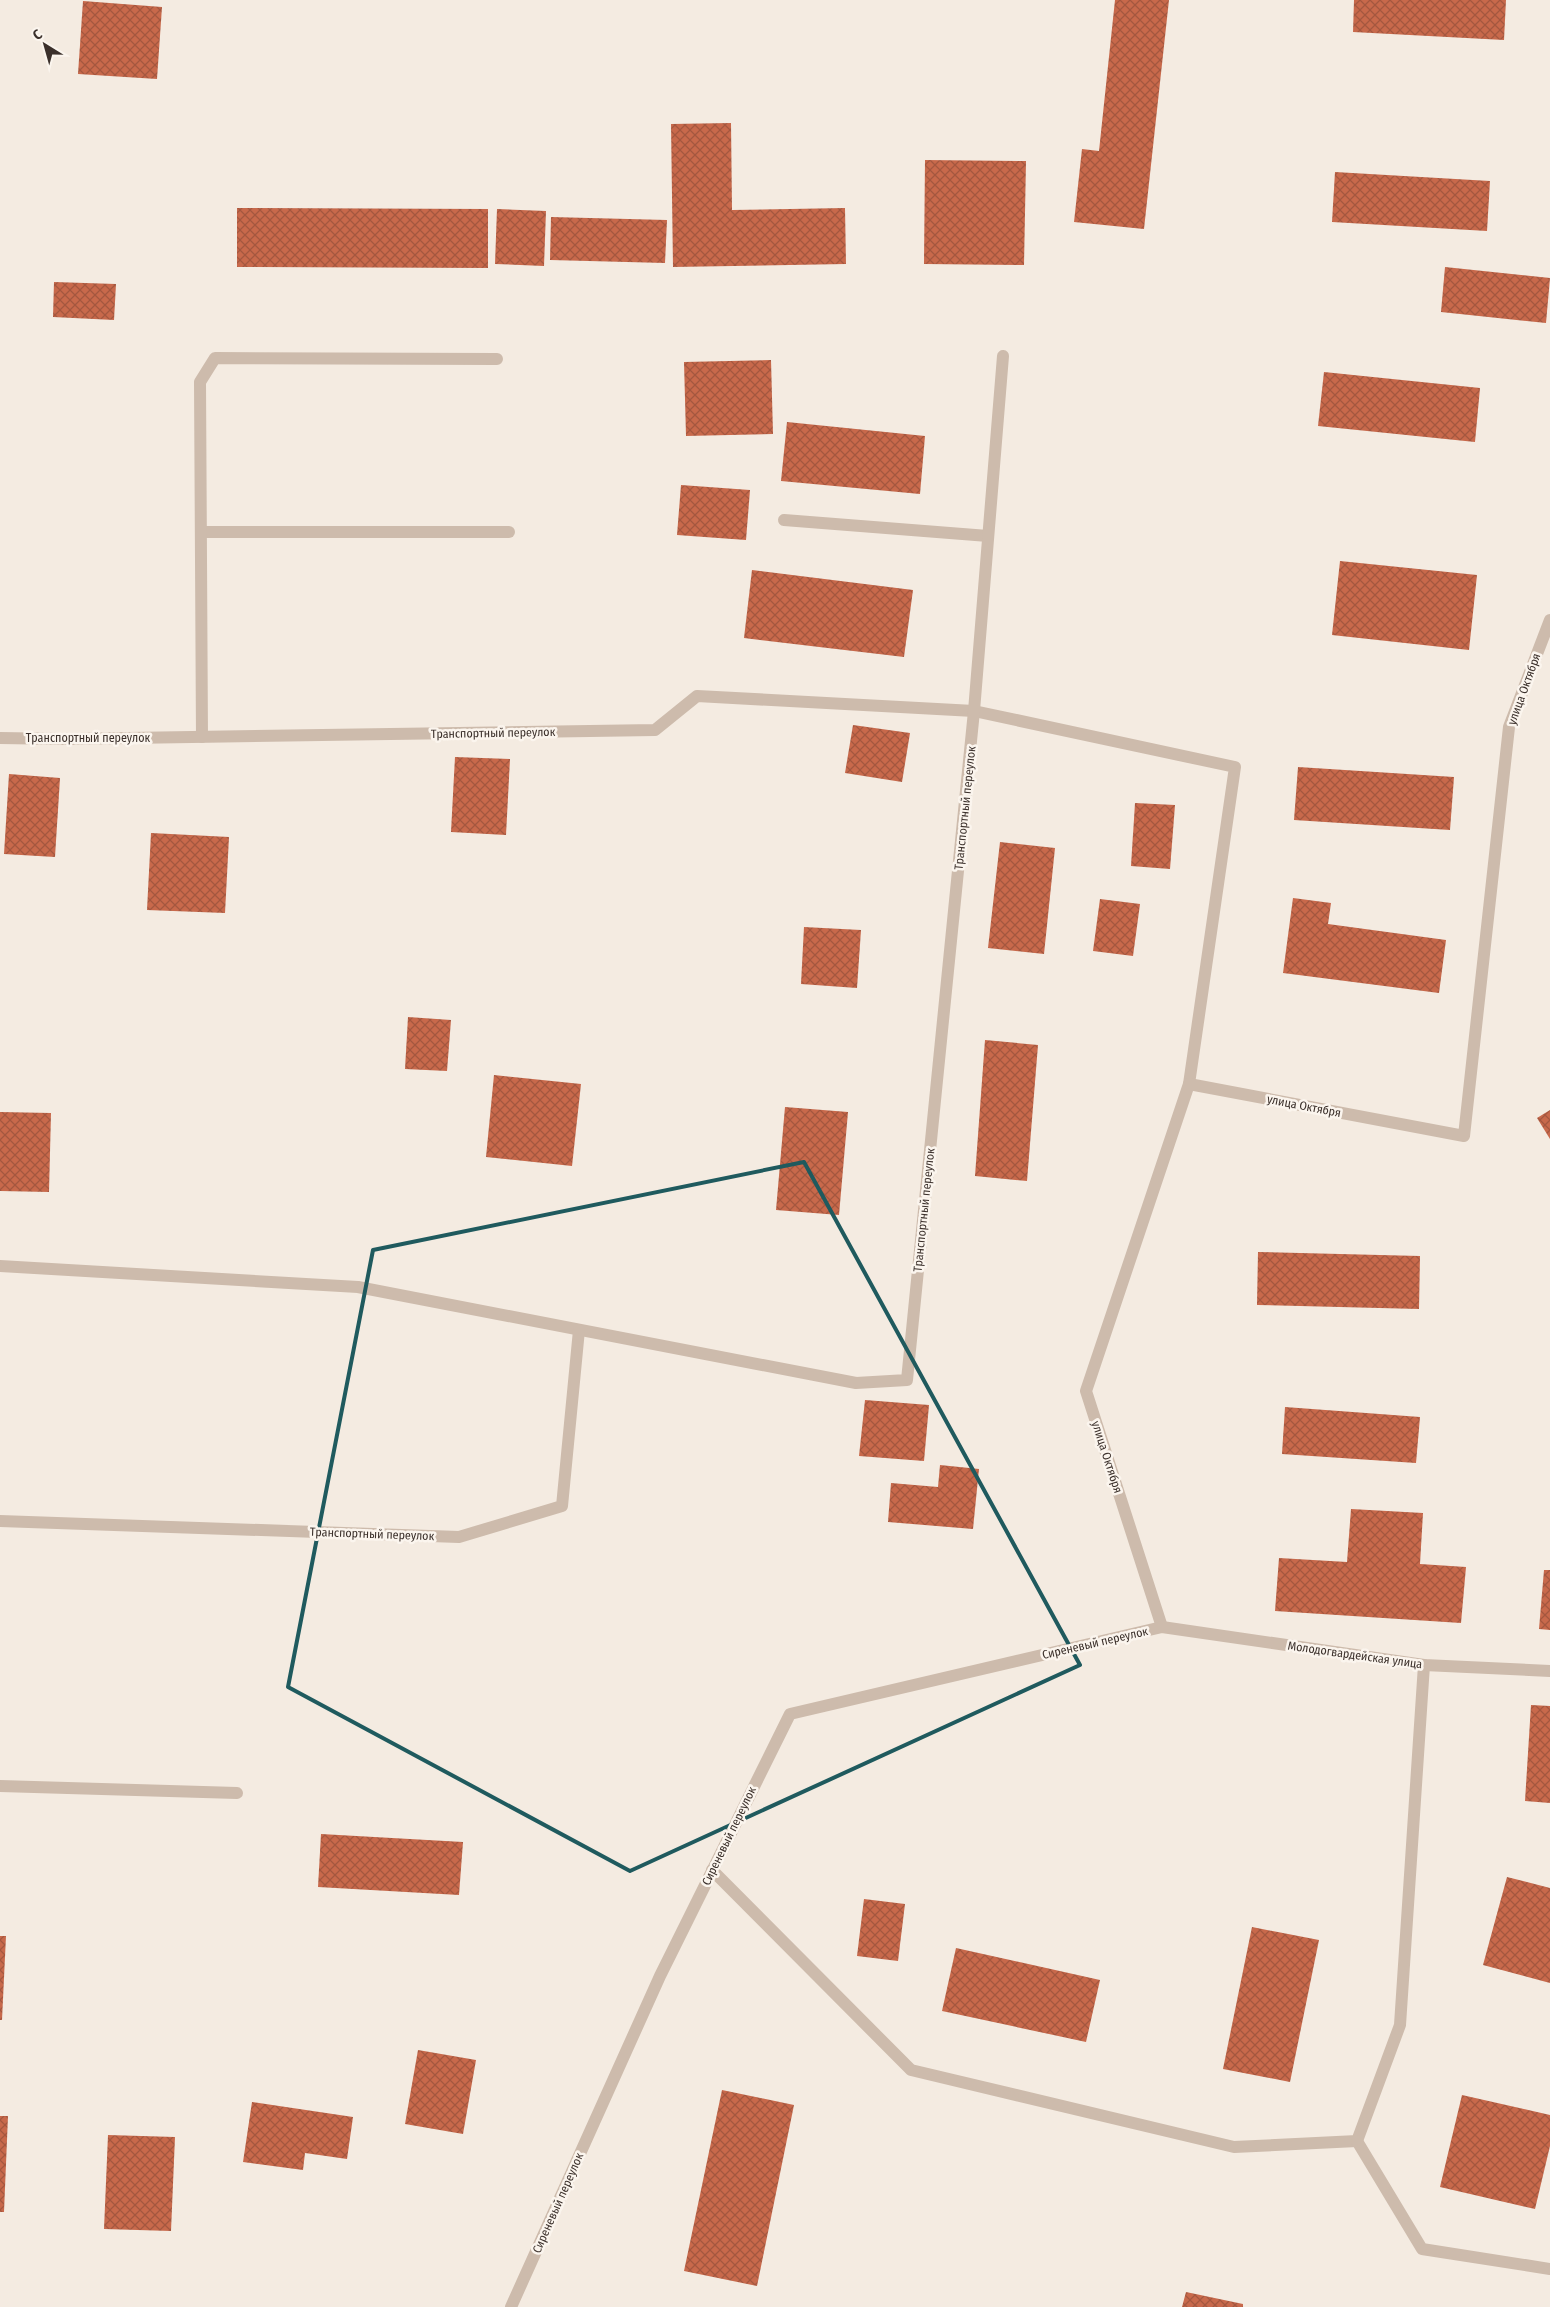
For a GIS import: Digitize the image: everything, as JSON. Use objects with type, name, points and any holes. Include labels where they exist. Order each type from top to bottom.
[{"type":"street","points":[[974,710],[1003,356]]},
{"type":"street","points":[[202,737],[200,382],[215,358],[497,359]]},
{"type":"street","points":[[784,520],[988,536]]},
{"type":"street","points":[[201,532],[509,532]]},
{"type":"street","name":"улица Октября","points":[[1162,1627],[1086,1391],[1189,1084],[1464,1136],[1510,726],[1550,620]]},
{"type":"street","name":"Транспортный переулок","points":[[0,738],[655,730],[697,696],[974,710],[1235,767],[1189,1084]]},
{"type":"street","name":"Транспортный переулок","points":[[0,1266],[358,1287],[856,1383],[907,1380],[974,710]]},
{"type":"street","name":"Транспортный переулок","points":[[0,1521],[459,1537],[562,1506],[579,1330]]},
{"type":"street","name":"Молодогвардейская улица","points":[[1162,1627],[1424,1665],[1550,1671]]},
{"type":"street","name":"Сиреневый переулок","points":[[511,2307],[660,1976],[790,1714],[1162,1627]]},
{"type":"street","points":[[1358,2141],[1400,2025],[1424,1665]]},
{"type":"street","points":[[0,1786],[237,1794]]},
{"type":"street","points":[[712,1870],[911,2070],[1234,2147],[1358,2141]]},
{"type":"street","points":[[1358,2141],[1422,2249],[1550,2269]]},
{"type":"highlighted area","points":[[804,1162],[1080,1665],[630,1871],[288,1687],[373,1250]]},
{"type":"building","points":[[1115,0],[1169,0],[1144,229],[1074,222],[1082,149],[1099,151]]},
{"type":"building","points":[[1354,0],[1506,0],[1504,40],[1353,32]]},
{"type":"building","points":[[83,1],[162,7],[157,79],[78,74]]},
{"type":"building","points":[[731,123],[732,210],[845,208],[846,264],[673,267],[671,124]]},
{"type":"building","points":[[925,160],[1026,161],[1024,265],[924,264]]},
{"type":"building","points":[[1335,172],[1490,181],[1487,231],[1332,222]]},
{"type":"building","points":[[237,208],[488,209],[488,268],[237,267]]},
{"type":"building","points":[[497,209],[546,211],[544,266],[495,264]]},
{"type":"building","points":[[551,217],[667,220],[665,263],[550,260]]},
{"type":"building","points":[[1445,267],[1550,278],[1546,323],[1441,312]]},
{"type":"building","points":[[54,282],[116,284],[114,320],[53,317]]},
{"type":"building","points":[[771,360],[773,434],[686,436],[684,362]]},
{"type":"building","points":[[1324,372],[1480,388],[1475,442],[1318,426]]},
{"type":"building","points":[[787,422],[925,436],[920,494],[781,481]]},
{"type":"building","points":[[681,485],[750,490],[746,540],[677,535]]},
{"type":"building","points":[[1340,561],[1477,575],[1469,650],[1332,635]]},
{"type":"building","points":[[752,570],[913,590],[904,657],[744,638]]},
{"type":"building","points":[[853,725],[910,733],[902,782],[845,773]]},
{"type":"building","points":[[455,757],[510,759],[506,835],[451,832]]},
{"type":"building","points":[[1298,767],[1454,777],[1450,830],[1294,820]]},
{"type":"building","points":[[9,774],[60,778],[55,857],[4,854]]},
{"type":"building","points":[[1135,803],[1175,805],[1170,869],[1131,866]]},
{"type":"building","points":[[151,833],[229,837],[225,913],[147,910]]},
{"type":"building","points":[[1000,842],[1055,848],[1044,954],[988,948]]},
{"type":"building","points":[[1293,898],[1331,903],[1328,924],[1446,940],[1439,993],[1283,973]]},
{"type":"building","points":[[1100,899],[1140,904],[1133,956],[1093,951]]},
{"type":"building","points":[[804,927],[861,930],[857,988],[801,984]]},
{"type":"building","points":[[408,1017],[451,1020],[447,1071],[405,1069]]},
{"type":"building","points":[[985,1040],[1038,1045],[1027,1181],[975,1176]]},
{"type":"building","points":[[494,1075],[581,1084],[572,1166],[486,1157]]},
{"type":"building","points":[[785,1107],[848,1112],[839,1215],[776,1210]]},
{"type":"building","points":[[1550,1110],[1550,1139],[1537,1118]]},
{"type":"building","points":[[0,1112],[51,1113],[49,1192],[0,1191]]},
{"type":"building","points":[[1258,1252],[1420,1256],[1419,1309],[1257,1305]]},
{"type":"building","points":[[865,1400],[929,1405],[924,1461],[859,1456]]},
{"type":"building","points":[[1285,1407],[1420,1417],[1416,1463],[1282,1454]]},
{"type":"building","points":[[940,1465],[979,1469],[973,1529],[888,1522],[891,1483],[938,1487]]},
{"type":"building","points":[[1351,1509],[1423,1513],[1420,1564],[1466,1567],[1461,1623],[1275,1611],[1279,1558],[1347,1562]]},
{"type":"building","points":[[1544,1570],[1550,1570],[1550,1630],[1539,1629]]},
{"type":"building","points":[[1531,1705],[1550,1706],[1550,1803],[1525,1801]]},
{"type":"building","points":[[321,1834],[463,1842],[459,1895],[318,1887]]},
{"type":"building","points":[[1507,1877],[1550,1888],[1550,1983],[1483,1965]]},
{"type":"building","points":[[864,1899],[905,1904],[898,1961],[857,1956]]},
{"type":"building","points":[[1252,1927],[1319,1940],[1290,2082],[1223,2069]]},
{"type":"building","points":[[0,1936],[6,1936],[2,2020],[0,2020]]},
{"type":"building","points":[[956,1948],[1100,1980],[1086,2042],[942,2011]]},
{"type":"building","points":[[418,2050],[476,2060],[463,2134],[405,2124]]},
{"type":"building","points":[[722,2090],[794,2105],[757,2286],[684,2271]]},
{"type":"building","points":[[1462,2095],[1550,2115],[1550,2146],[1535,2209],[1440,2187]]},
{"type":"building","points":[[252,2102],[353,2117],[347,2159],[305,2153],[303,2170],[243,2162]]},
{"type":"building","points":[[0,2116],[8,2116],[4,2212],[0,2212]]},
{"type":"building","points":[[108,2135],[175,2137],[171,2231],[104,2229]]},
{"type":"building","points":[[1186,2292],[1243,2304],[1243,2307],[1182,2307]]}]
